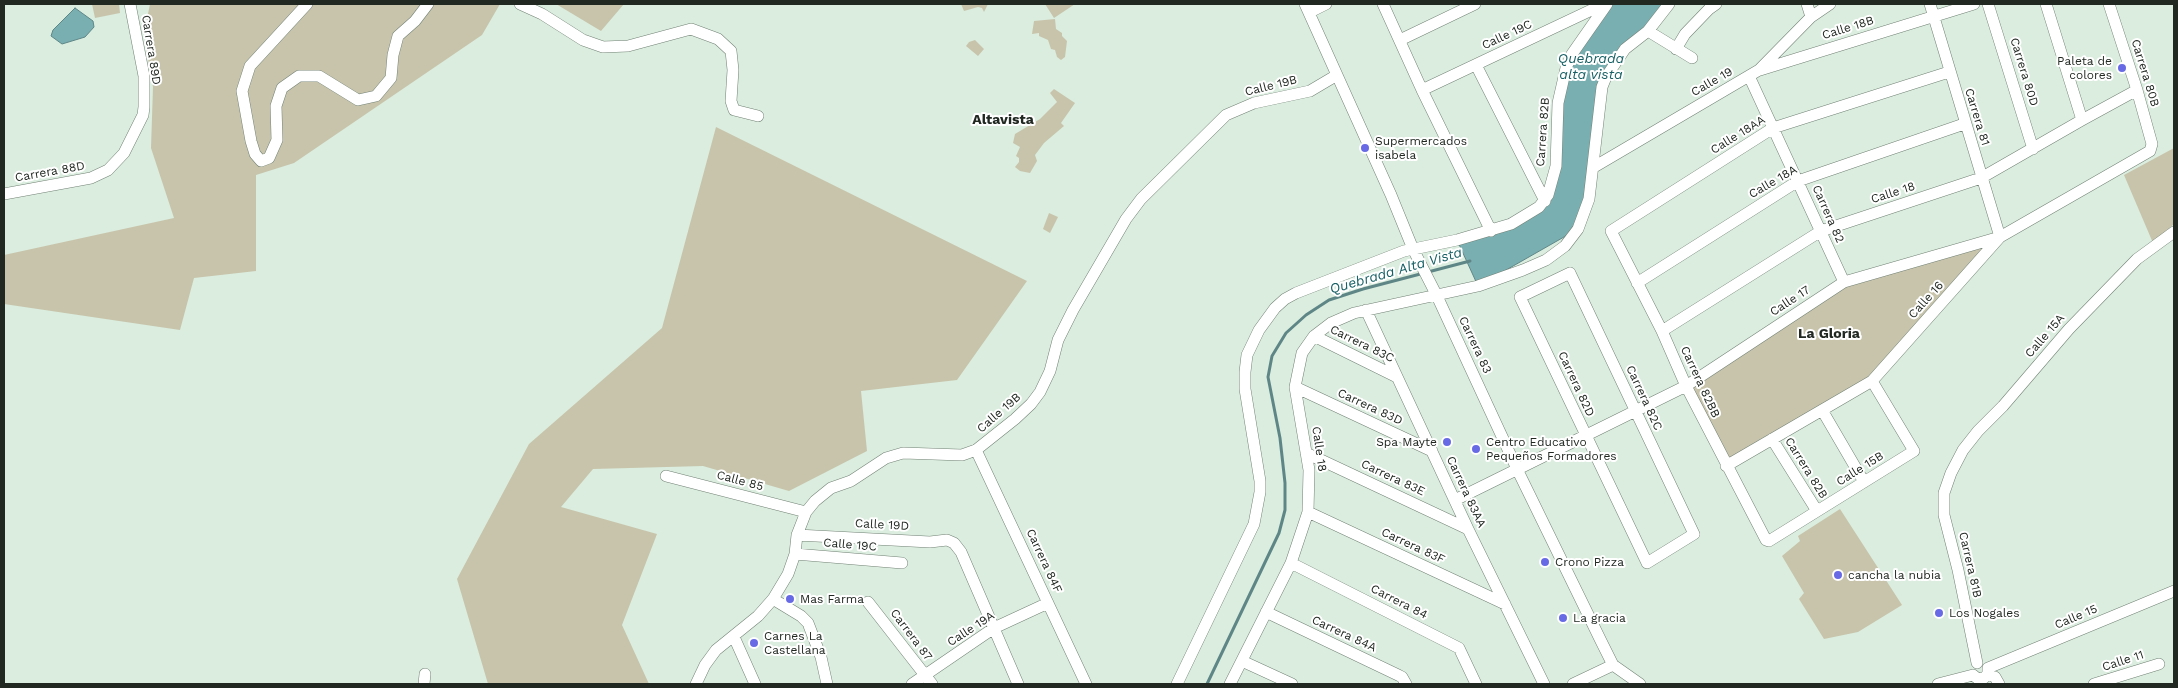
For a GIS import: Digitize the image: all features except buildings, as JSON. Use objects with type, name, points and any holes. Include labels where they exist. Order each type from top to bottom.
[{"type":"street","name":"Carrera 89D","points":[[100,175],[124,153],[143,115],[144,76],[130,4]]},
{"type":"street","points":[[307,4],[250,66],[242,91],[251,141],[255,154],[260,161],[269,158],[277,140],[276,106],[282,88],[299,76],[319,76],[358,100],[376,96],[392,78],[393,55],[398,36],[428,4]]},
{"type":"street","points":[[520,4],[542,14],[584,40],[603,47],[628,46],[691,29],[718,40],[731,51],[733,70],[731,101],[734,110],[758,116]]},
{"type":"street","points":[[1307,8],[1326,4]]},
{"type":"street","points":[[1383,4],[1422,90],[1491,231]]},
{"type":"street","points":[[1400,40],[1475,4]]},
{"type":"street","name":"Calle 19C","points":[[1422,90],[1606,4]]},
{"type":"street","name":"Carrera 82B","points":[[1545,201],[1552,186],[1556,166],[1558,103],[1562,82],[1572,54],[1606,4]]},
{"type":"street","points":[[1437,296],[1478,286],[1523,270],[1546,260],[1565,246],[1578,229],[1590,199],[1602,87],[1606,77],[1624,49],[1648,31],[1669,4]]},
{"type":"street","points":[[1676,49],[1685,34],[1708,8],[1716,4]]},
{"type":"street","points":[[1807,4],[1811,17]]},
{"type":"street","name":"Calle 19","points":[[1594,167],[1754,73],[1811,17],[1830,4]]},
{"type":"street","name":"Carrera 81","points":[[1930,4],[1964,124],[2000,237]]},
{"type":"street","name":"Calle 18B","points":[[1754,73],[1974,4]]},
{"type":"street","name":"Carrera 80D","points":[[1988,4],[2033,149]]},
{"type":"street","points":[[2046,4],[2082,120]]},
{"type":"street","name":"Carrera 80B","points":[[2109,4],[2137,90],[2152,144],[2150,151]]},
{"type":"street","name":"Carrera 83","points":[[1307,8],[1391,195],[1413,250],[1437,296],[1517,469],[1614,665],[1640,684]]},
{"type":"street","points":[[1648,31],[1692,58]]},
{"type":"street","points":[[1177,684],[1250,536],[1256,516],[1260,492],[1259,470],[1245,389],[1247,355],[1251,344],[1267,317],[1285,299],[1322,282],[1413,250],[1491,231],[1511,224],[1529,214],[1545,201],[1476,65]]},
{"type":"street","name":"Calle 18AA","points":[[1611,231],[1773,128],[1949,72]]},
{"type":"street","name":"Carrera 82","points":[[1754,73],[1773,128],[1844,282]]},
{"type":"street","name":"Calle 19B","points":[[696,684],[705,665],[716,650],[758,616],[773,599],[788,574],[795,554],[797,535],[806,512],[816,501],[831,488],[851,481],[886,458],[903,453],[962,455],[976,450],[1015,419],[1040,392],[1050,371],[1058,340],[1073,310],[1126,219],[1141,199],[1226,116],[1254,103],[1310,90],[1337,75]]},
{"type":"street","name":"Calle 18","points":[[1662,331],[1821,232],[1981,178],[2137,90]]},
{"type":"street","name":"Calle 18A","points":[[1637,283],[1798,181],[1964,124]]},
{"type":"street","name":"Calle 17","points":[[1455,500],[1686,386],[1844,282],[2000,237],[2150,151]]},
{"type":"street","name":"Carrera 88D","points":[[4,194],[100,175]]},
{"type":"street","name":"Carrera 82BB","points":[[1611,231],[1662,331],[1686,386],[1726,466],[1766,540],[1769,541]]},
{"type":"street","name":"Calle 15A","points":[[1951,473],[1968,444],[2060,338],[2136,259],[2174,232]]},
{"type":"street","name":"Calle 16","points":[[1726,466],[1872,381],[2000,237]]},
{"type":"street","name":"Carrera 82D","points":[[1570,274],[1520,297],[1647,563]]},
{"type":"street","name":"Carrera 82C","points":[[1570,274],[1694,534],[1647,563]]},
{"type":"street","name":"Calle 18","points":[[1230,684],[1291,563],[1308,512],[1309,470],[1296,388],[1302,353],[1314,336],[1331,323],[1366,310],[1437,296]]},
{"type":"street","name":"Carrera 83AA","points":[[1366,310],[1468,529],[1544,684]]},
{"type":"street","name":"Carrera 83C","points":[[1314,336],[1397,377]]},
{"type":"street","name":"Calle 15B","points":[[1769,541],[1914,451],[1872,381]]},
{"type":"street","name":"Carrera 83D","points":[[1296,388],[1432,451]]},
{"type":"street","points":[[1822,410],[1864,482]]},
{"type":"street","name":"Carrera 82B","points":[[1772,439],[1817,511]]},
{"type":"street","name":"Carrera 84F","points":[[976,450],[1086,684]]},
{"type":"street","name":"Carrera 83E","points":[[1306,453],[1468,529]]},
{"type":"street","name":"Carrera 81B","points":[[1951,473],[1942,505],[1977,663]]},
{"type":"street","name":"Calle 85","points":[[666,476],[806,512]]},
{"type":"street","name":"Carrera 83F","points":[[1308,512],[1505,604]]},
{"type":"street","name":"Calle 19D","points":[[797,535],[930,542],[947,540],[954,543],[961,552],[994,628]]},
{"type":"street","name":"Calle 19C","points":[[795,554],[902,563]]},
{"type":"street","name":"Carrera 84","points":[[1291,563],[1459,648],[1476,684]]},
{"type":"street","name":"Calle 15","points":[[1988,671],[2174,591]]},
{"type":"street","points":[[773,599],[801,616],[808,624],[821,657],[827,684]]},
{"type":"street","name":"Carrera 87","points":[[868,602],[928,680]]},
{"type":"street","name":"Calle 19A","points":[[912,684],[928,680],[994,628],[1048,603]]},
{"type":"street","name":"Carrera 84A","points":[[1266,612],[1402,677],[1406,684]]},
{"type":"street","points":[[994,628],[1018,684]]},
{"type":"street","points":[[734,637],[755,684]]},
{"type":"street","points":[[1242,661],[1292,684]]},
{"type":"street","points":[[1973,675],[1973,668],[1977,663],[1984,663],[1999,684]]},
{"type":"street","name":"Calle 11","points":[[2094,684],[2159,664]]},
{"type":"street","points":[[1573,684],[1614,665]]},
{"type":"street","points":[[1938,684],[1973,675],[1981,679],[1988,671]]},
{"type":"shaded area","points":[[92,4],[119,4],[120,13],[95,18]]},
{"type":"shaded area","points":[[150,4],[500,4],[482,35],[294,163],[256,175],[256,271],[194,278],[180,330],[4,304],[4,255],[174,218],[151,148],[153,87],[146,47],[147,19]]},
{"type":"shaded area","points":[[556,4],[624,4],[601,31]]},
{"type":"shaded area","points":[[961,4],[988,4],[984,12],[982,8],[978,7],[964,11]]},
{"type":"shaded area","points":[[1045,4],[1075,4],[1054,18]]},
{"type":"shaded area","points":[[1055,19],[1056,29],[1062,33],[1062,36],[1067,41],[1065,57],[1061,60],[1057,57],[1055,50],[1051,49],[1048,40],[1039,36],[1039,33],[1032,34],[1034,21]]},
{"type":"shaded area","points":[[975,40],[984,49],[978,56],[966,46],[969,42]]},
{"type":"shaded area","points":[[1054,89],[1075,103],[1061,123],[1064,126],[1044,143],[1035,155],[1037,161],[1030,173],[1020,171],[1015,167],[1019,162],[1019,158],[1016,156],[1020,147],[1013,143],[1015,134],[1040,119],[1057,102],[1050,93]]},
{"type":"shaded area","points":[[716,127],[1027,281],[957,380],[861,391],[867,451],[789,491],[703,466],[593,469],[561,507],[657,534],[622,625],[649,684],[488,684],[457,579],[529,444],[662,328]]},
{"type":"shaded area","points":[[2174,148],[2174,224],[2153,243],[2124,175]]},
{"type":"shaded area","points":[[1049,213],[1058,217],[1050,233],[1043,229]]},
{"type":"shaded area","points":[[2000,237],[1872,381],[1726,466],[1686,386],[1844,282]]},
{"type":"shaded area","name":"cancha la nubia","points":[[1840,509],[1902,605],[1858,632],[1824,639],[1799,599],[1804,593],[1782,556],[1800,541],[1798,536]]},
{"type":"water","name":"Quebrada alta vista","points":[[1607,4],[1669,4],[1625,49],[1601,98],[1594,167],[1578,229],[1478,286],[1457,240],[1539,207],[1556,166],[1562,82]]},
{"type":"water","points":[[75,8],[93,21],[94,27],[85,37],[62,44],[51,36],[53,30]]},
{"type":"waterway","name":"Quebrada Alta Vista","points":[[1207,684],[1279,533],[1285,510],[1285,483],[1280,438],[1268,377],[1272,356],[1286,333],[1306,315],[1329,300],[1363,289],[1470,261]]},
{"type":"place","name":"Paleta de colores","points":[[2122,68]]},
{"type":"place","name":"Supermercados isabela","points":[[1365,148]]},
{"type":"place","name":"Spa Mayte","points":[[1447,442]]},
{"type":"place","name":"Centro Educativo Pequeños Formadores","points":[[1476,449]]},
{"type":"place","name":"Crono Pizza","points":[[1545,562]]},
{"type":"place","name":"cancha la nubia","points":[[1838,575]]},
{"type":"place","name":"Mas Farma","points":[[790,599]]},
{"type":"place","name":"Los Nogales","points":[[1939,613]]},
{"type":"place","name":"La gracia","points":[[1563,618]]},
{"type":"place","name":"Carnes La Castellana","points":[[754,643]]},
{"type":"district","name":"Altavista","points":[[1003,120]]},
{"type":"district","name":"La Gloria","points":[[1829,334]]}]
